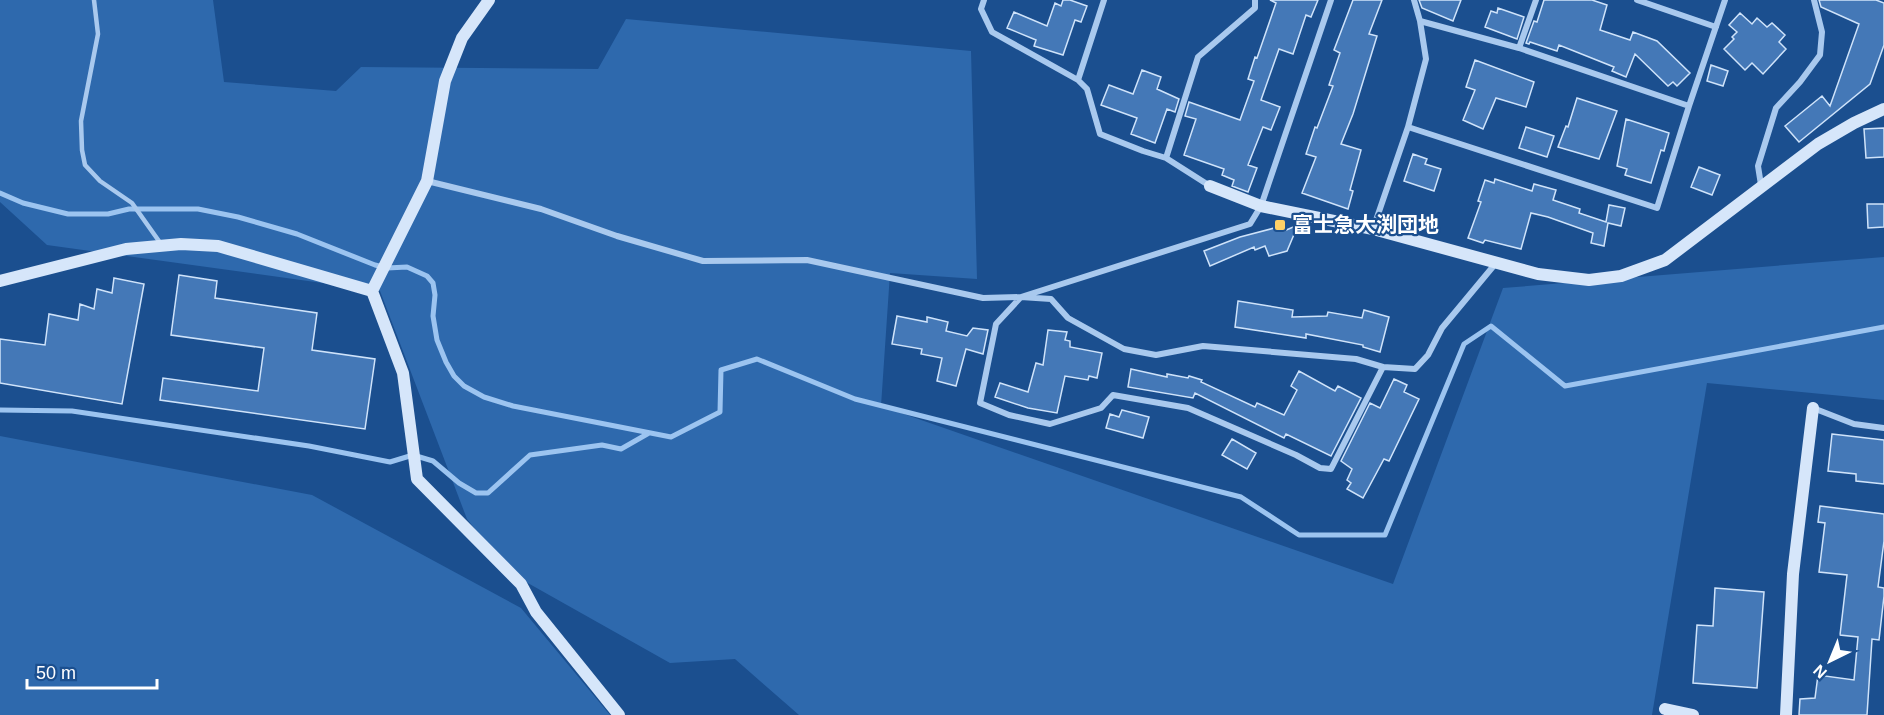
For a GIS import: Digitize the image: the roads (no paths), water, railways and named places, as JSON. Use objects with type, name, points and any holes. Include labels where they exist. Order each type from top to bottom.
[{"type":"street","points":[[489,0],[462,38],[445,81],[427,181],[372,291],[403,373],[417,479],[520,584],[536,612],[619,715]]},
{"type":"street","points":[[984,0],[981,9],[992,32],[1078,80],[1087,89],[1100,134],[1166,158],[1210,186],[1261,206],[1373,229],[1552,277],[1589,280],[1621,276],[1665,260],[1818,144],[1854,123],[1884,110]]},
{"type":"street","points":[[1078,80],[1104,0]]},
{"type":"street","points":[[1166,158],[1198,57],[1255,8],[1255,0]]},
{"type":"street","points":[[1331,0],[1261,206],[1250,224],[1021,297],[996,324],[980,403],[1031,421],[1050,424],[1101,408],[1113,394],[1188,408],[1287,450],[1320,468],[1331,469],[1383,367]]},
{"type":"street","points":[[1373,229],[1408,127],[1426,59],[1414,0]]},
{"type":"street","points":[[1519,48],[1536,0]]},
{"type":"street","points":[[1637,0],[1646,1],[1716,27]]},
{"type":"street","points":[[1408,127],[1657,208],[1725,0]]},
{"type":"street","points":[[1761,185],[1758,166],[1776,108],[1820,56],[1822,32],[1814,0]]},
{"type":"street","points":[[1420,21],[1519,48],[1689,106]]},
{"type":"street","points":[[427,181],[541,209],[617,236],[703,261],[807,261],[983,298],[1051,299],[1068,318],[1125,349],[1156,355],[1203,346],[1356,359],[1383,367],[1414,369],[1428,355],[1442,328],[1496,263]]},
{"type":"street","points":[[0,282],[126,249],[181,244],[218,246],[372,291]]},
{"type":"street","points":[[1786,715],[1793,574],[1813,408],[1854,424],[1884,428]]},
{"type":"street","points":[[1665,709],[1693,715]]},
{"type":"lane","points":[[94,0],[98,34],[81,121],[82,150],[86,165],[100,181],[132,203],[162,246]]},
{"type":"waterway","points":[[0,193],[23,203],[68,214],[108,214],[129,209],[198,209],[238,217],[297,234],[375,265],[387,268],[407,267],[427,276],[433,283],[435,295],[433,316],[437,340],[454,376],[464,386],[484,397],[513,406],[671,437],[720,412],[721,370],[757,359],[855,399],[1241,497],[1299,535],[1385,535],[1464,344],[1491,326],[1565,386],[1884,327]]},
{"type":"waterway","points":[[0,410],[72,411],[309,446],[390,462],[413,455],[433,461],[459,483],[476,493],[488,493],[530,455],[602,445],[621,449],[649,433]]},
{"type":"place","name":"富士急大渕団地","points":[[1280,225]]}]
